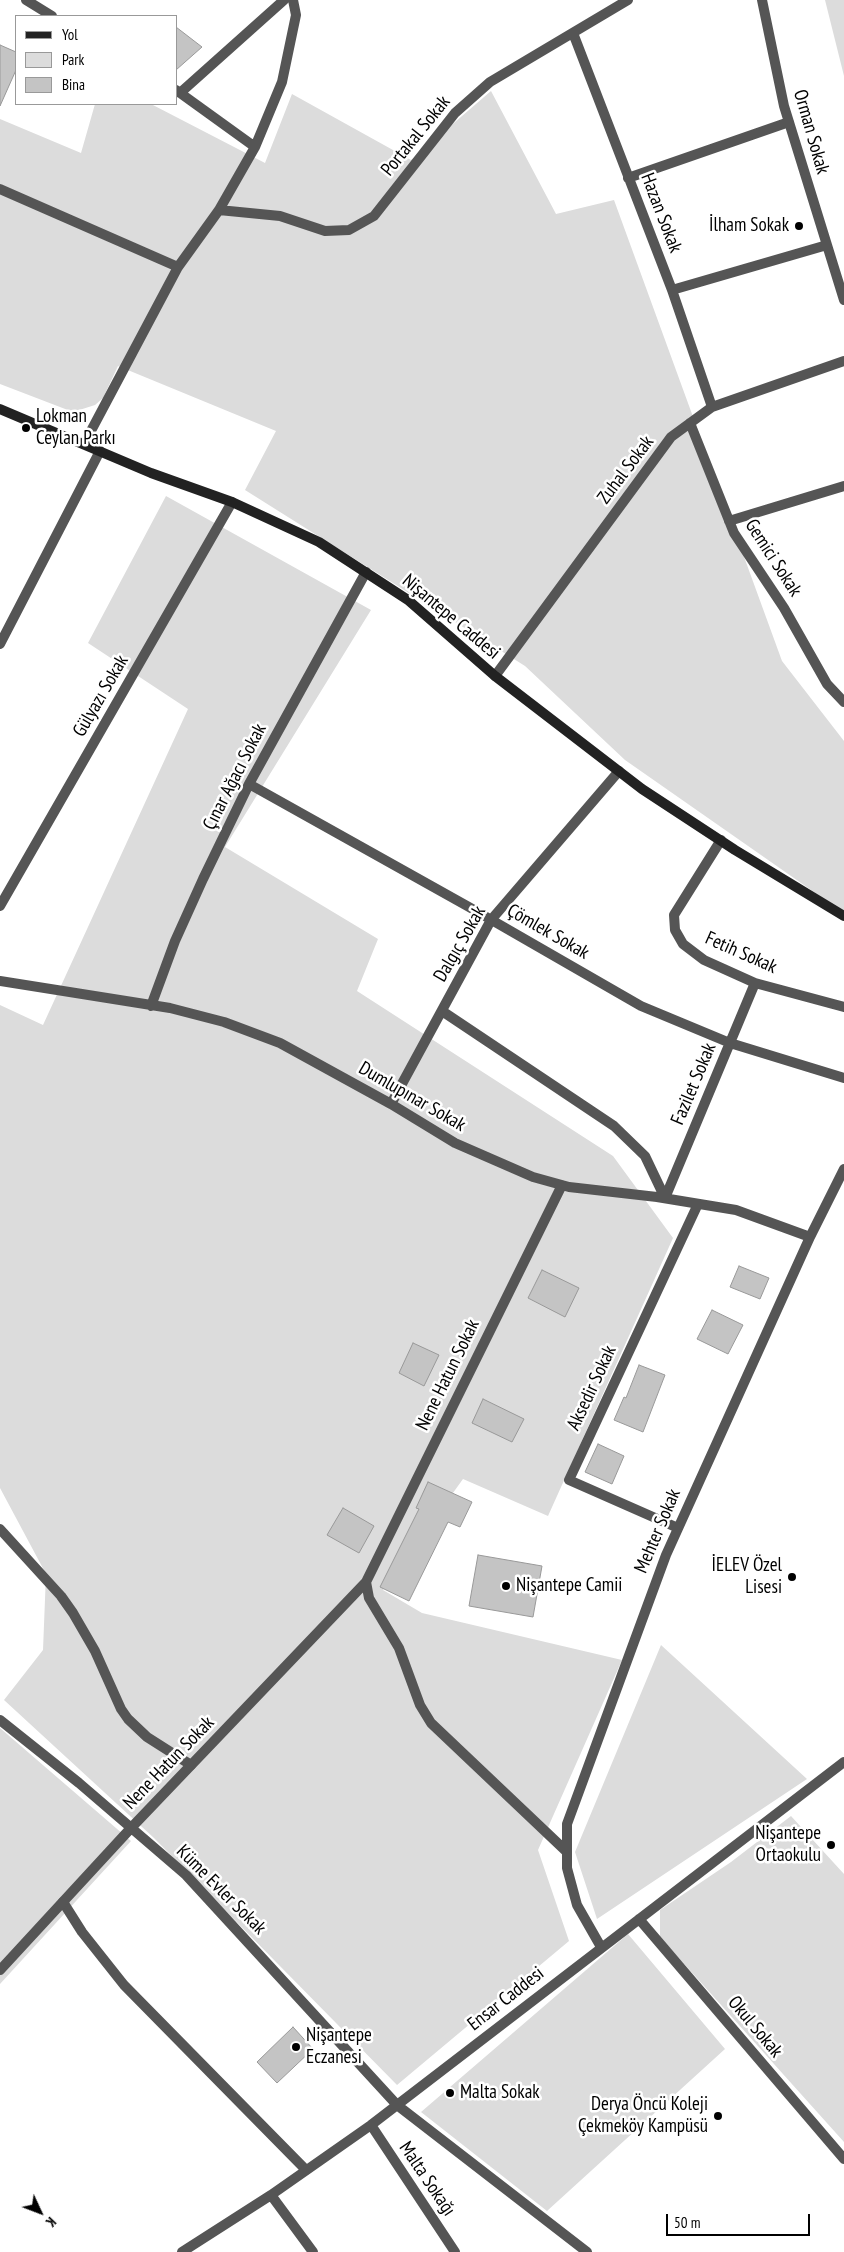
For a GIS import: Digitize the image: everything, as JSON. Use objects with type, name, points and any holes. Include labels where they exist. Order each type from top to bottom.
[{"type":"street","points":[[26,0],[50,15]]},
{"type":"street","points":[[255,147],[178,92],[284,0]]},
{"type":"street","points":[[84,444],[178,267],[219,210],[255,147],[282,82],[296,15],[293,0]]},
{"type":"street","name":"Portakal Sokak","points":[[219,210],[280,216],[325,231],[349,230],[374,216],[454,113],[490,82],[628,0]]},
{"type":"street","name":"Orman Sokak","points":[[762,0],[789,122],[844,300]]},
{"type":"street","name":"Hazan Sokak","points":[[573,33],[672,290],[712,407]]},
{"type":"street","points":[[628,178],[789,122]]},
{"type":"street","points":[[0,189],[178,267]]},
{"type":"street","points":[[672,290],[827,245]]},
{"type":"street","name":"Zuhal Sokak","points":[[495,676],[671,437],[712,407],[844,361]]},
{"type":"street","name":"Nişantepe Caddesi","points":[[0,409],[151,473],[232,502],[319,542],[408,600],[495,676],[642,789],[720,840],[844,916]]},
{"type":"street","name":"Gemici Sokak","points":[[690,423],[734,533],[784,608],[826,684],[844,702]]},
{"type":"street","points":[[0,644],[100,451]]},
{"type":"street","points":[[729,522],[844,486]]},
{"type":"street","name":"Gülyazı Sokak","points":[[0,906],[232,502]]},
{"type":"street","name":"Çınar Ağacı Sokak","points":[[150,1006],[175,941],[249,784],[366,572]]},
{"type":"street","name":"Dalgıç Sokak","points":[[391,1104],[492,920],[619,771]]},
{"type":"street","name":"Çömlek Sokak","points":[[249,784],[641,1006],[730,1043],[844,1078]]},
{"type":"street","name":"Fetih Sokak","points":[[720,840],[674,915],[675,930],[683,944],[704,960],[755,983],[844,1007]]},
{"type":"street","name":"Dumlupınar Sokak","points":[[0,981],[170,1008],[224,1022],[280,1043],[391,1104],[455,1143],[533,1177],[562,1185],[665,1198],[736,1210],[810,1237]]},
{"type":"street","name":"Fazilet Sokak","points":[[665,1198],[755,983]]},
{"type":"street","points":[[442,1011],[614,1126],[645,1156],[665,1198]]},
{"type":"street","name":"Mehter Sokak","points":[[602,1947],[577,1905],[568,1868],[567,1824],[666,1555],[810,1237],[844,1168]]},
{"type":"street","name":"Nene Hatun Sokak","points":[[0,1970],[131,1828],[366,1582],[562,1185]]},
{"type":"street","name":"Aksedir Sokak","points":[[678,1528],[569,1480],[698,1204]]},
{"type":"street","points":[[0,1529],[61,1596],[73,1613],[95,1651],[121,1709],[128,1719],[147,1737],[191,1765]]},
{"type":"street","points":[[366,1582],[369,1598],[399,1648],[420,1705],[432,1724],[567,1852]]},
{"type":"street","name":"Küme Evler Sokak","points":[[0,1720],[186,1876],[397,2105],[587,2252]]},
{"type":"street","name":"Ensar Caddesi","points":[[182,2252],[196,2249],[371,2125],[844,1762]]},
{"type":"street","points":[[63,1902],[98,1954],[124,1985],[306,2170]]},
{"type":"street","name":"Okul Sokak","points":[[639,1918],[844,2159]]},
{"type":"street","name":"Malta Sokağı","points":[[371,2125],[455,2252]]},
{"type":"street","points":[[271,2195],[313,2252]]},
{"type":"green space","points":[[825,0],[844,0],[844,76]]},
{"type":"green space","points":[[491,91],[556,214],[614,200],[782,661],[844,741],[844,913],[625,760],[525,666],[245,490],[276,431],[118,366],[103,398],[95,405],[73,412],[0,384],[0,119],[81,153],[95,105],[153,105],[265,163],[292,94],[411,160]]},
{"type":"green space","points":[[166,496],[371,610],[225,847],[378,939],[357,991],[613,1156],[673,1238],[548,1516],[463,1479],[383,1590],[422,1613],[622,1660],[538,1850],[569,1941],[397,2085],[154,1838],[4,1700],[43,1650],[46,1574],[0,1488],[0,1005],[43,1025],[188,709],[88,643]]},
{"type":"green space","points":[[661,1645],[807,1779],[597,1919],[575,1852]]},
{"type":"green space","points":[[0,1728],[131,1841],[0,1984]]},
{"type":"green space","points":[[791,1816],[844,1874],[844,2142],[660,1937],[660,1910],[731,1862]]},
{"type":"green space","points":[[628,1934],[725,2049],[547,2211],[421,2112]]},
{"type":"building","points":[[178,29],[202,47],[178,68]]},
{"type":"building","points":[[0,45],[15,52],[15,72],[0,106]]},
{"type":"building","points":[[739,1266],[769,1278],[760,1299],[730,1287]]},
{"type":"building","points":[[542,1270],[579,1288],[565,1317],[528,1298]]},
{"type":"building","points":[[712,1310],[743,1325],[728,1354],[697,1339]]},
{"type":"building","points":[[413,1343],[439,1355],[424,1386],[399,1373]]},
{"type":"building","points":[[639,1365],[665,1375],[643,1432],[614,1420],[624,1397],[626,1398]]},
{"type":"building","points":[[483,1399],[524,1419],[512,1442],[472,1423]]},
{"type":"building","points":[[598,1444],[624,1456],[612,1484],[585,1472]]},
{"type":"building","points":[[428,1482],[472,1502],[460,1527],[448,1522],[409,1601],[380,1587],[419,1509],[416,1508]]},
{"type":"building","points":[[343,1508],[374,1526],[359,1553],[327,1535]]},
{"type":"building","name":"Nişantepe Camii","points":[[478,1555],[542,1566],[533,1617],[469,1606]]},
{"type":"building","points":[[293,2027],[313,2049],[277,2083],[257,2062]]},
{"type":"place","name":"İlham Sokak","points":[[799,226]]},
{"type":"place","name":"Lokman Ceylan Parkı","points":[[26,428]]},
{"type":"place","name":"İELEV Özel Lisesi","points":[[792,1577]]},
{"type":"place","name":"Nişantepe Camii","points":[[506,1586]]},
{"type":"place","name":"Nişantepe Ortaokulu","points":[[831,1845]]},
{"type":"place","name":"Nişantepe Eczanesi","points":[[296,2047]]},
{"type":"place","name":"Malta Sokak","points":[[450,2093]]},
{"type":"place","name":"Derya Öncü Koleji Çekmeköy Kampüsü","points":[[718,2116]]}]
